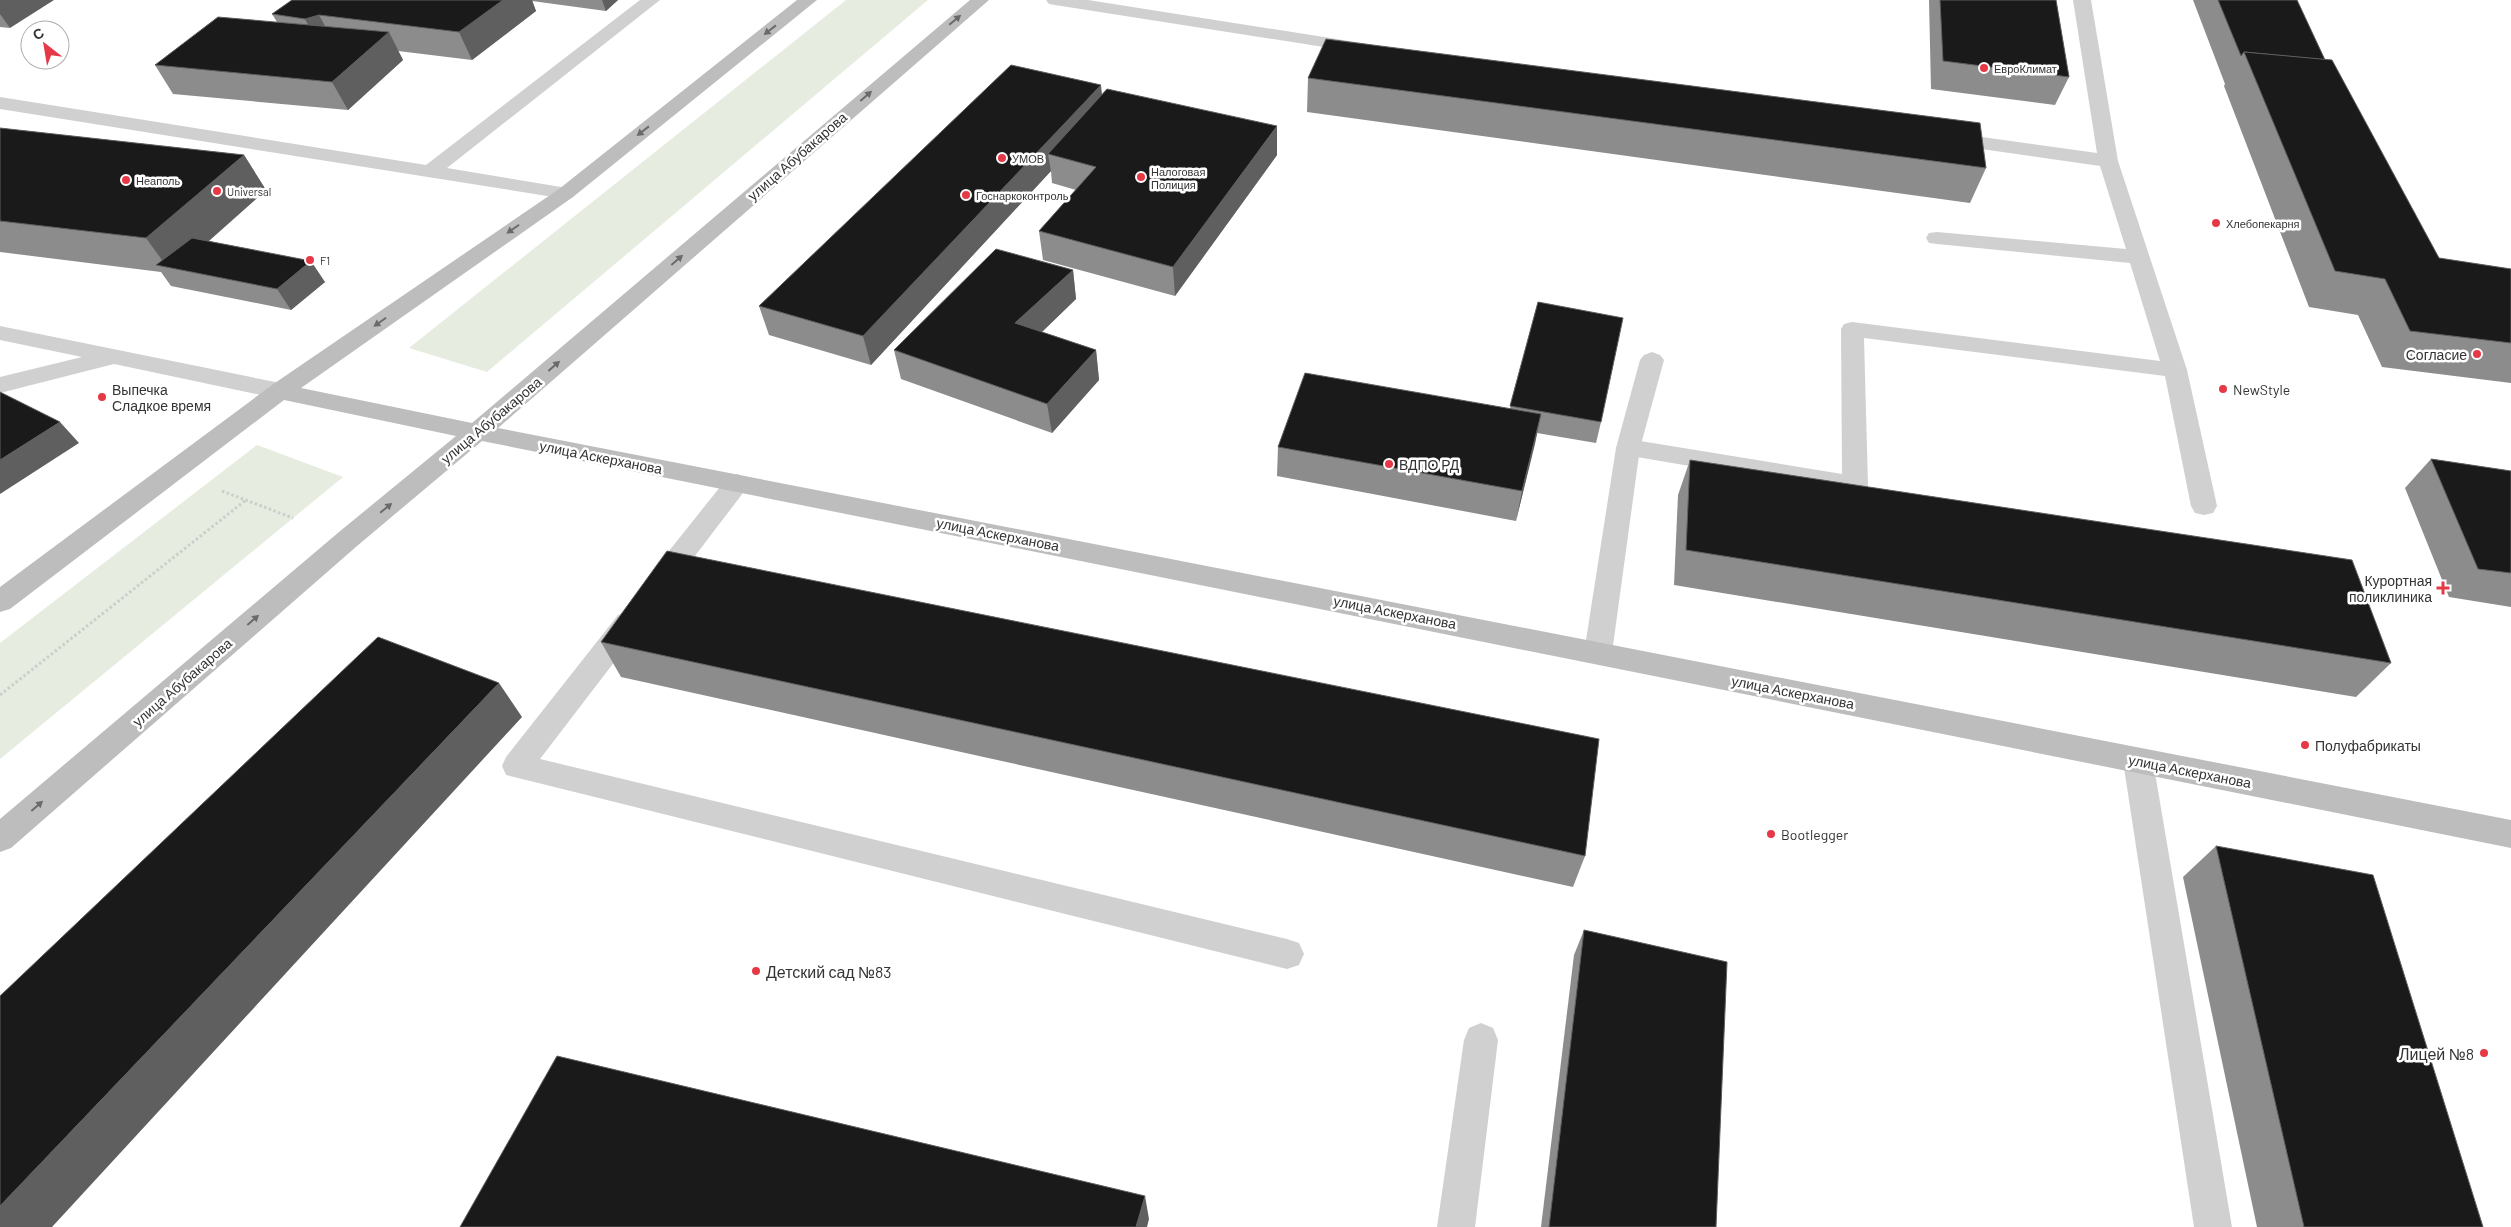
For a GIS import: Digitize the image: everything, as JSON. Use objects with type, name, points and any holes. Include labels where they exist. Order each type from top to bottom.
[{"type":"main road","points":[[0,602],[280,391],[566,193],[808,0]]},
{"type":"main road","name":"улица Абубакарова","points":[[0,838],[348,539],[478,432],[980,0]]},
{"type":"main road","name":"улица Аскерханова","points":[[280,391],[478,432],[2511,834]]},
{"type":"street","points":[[431,171],[651,0]]},
{"type":"street","points":[[1055,0],[1383,51]]},
{"type":"street","points":[[2082,0],[2108,161],[2175,370],[2204,506]]},
{"type":"street","points":[[0,103],[566,193]]},
{"type":"street","points":[[1931,136],[2108,161]]},
{"type":"street","points":[[1937,238],[2138,257]]},
{"type":"street","points":[[1628,448],[1865,487],[1852,329],[2175,370]]},
{"type":"street","points":[[0,333],[280,391]]},
{"type":"street","points":[[0,385],[112,357]]},
{"type":"street","points":[[1598,653],[1628,448],[1652,360]]},
{"type":"street","points":[[737,483],[516,766],[1288,954]]},
{"type":"street","points":[[2138,761],[2213,1227]]},
{"type":"street","points":[[1456,1227],[1481,1040]]},
{"type":"path","points":[[214,488],[293,518]]},
{"type":"path","points":[[0,695],[246,500]]},
{"type":"shaded area","points":[[846,0],[928,0],[487,372],[409,348]]},
{"type":"shaded area","points":[[257,445],[343,477],[0,759],[0,643]]},
{"type":"building","points":[[292,0],[503,0],[459,32],[319,15],[305,19],[272,14]]},
{"type":"building","points":[[1940,0],[2056,0],[2069,77],[1943,61]]},
{"type":"building","points":[[2218,0],[2297,0],[2325,60],[2244,52],[2241,56]]},
{"type":"building","points":[[218,17],[389,32],[332,82],[155,65]]},
{"type":"building","points":[[1326,39],[1980,123],[1986,168],[1308,78]]},
{"type":"building","points":[[2244,52],[2332,60],[2439,258],[2511,269],[2511,343],[2410,331],[2385,279],[2335,271]]},
{"type":"building","points":[[1011,65],[1101,85],[863,336],[759,306]]},
{"type":"building","points":[[1107,89],[1277,126],[1173,267],[1039,231],[1096,167],[1048,154]]},
{"type":"building","points":[[0,128],[244,155],[146,238],[0,221]]},
{"type":"building","points":[[192,238],[311,261],[277,289],[156,265]]},
{"type":"building","points":[[996,249],[1073,270],[1015,323],[1096,350],[1047,404],[894,350]]},
{"type":"building","points":[[1538,302],[1623,318],[1601,422],[1510,406]]},
{"type":"building","points":[[1305,373],[1541,414],[1522,491],[1278,447]]},
{"type":"building","points":[[0,392],[60,422],[0,460]]},
{"type":"building","points":[[2431,459],[2511,471],[2511,573],[2478,569]]},
{"type":"building","points":[[1690,460],[2352,560],[2391,663],[1686,550]]},
{"type":"building","points":[[667,551],[1599,739],[1585,856],[601,642]]},
{"type":"building","points":[[378,637],[499,683],[0,1206],[0,996]]},
{"type":"building","points":[[2216,846],[2373,875],[2483,1227],[2304,1227]]},
{"type":"building","points":[[1584,930],[1727,962],[1716,1227],[1549,1227]]},
{"type":"building","points":[[557,1056],[1145,1196],[1136,1227],[460,1227]]},
{"type":"place","name":"ЕвроКлимат","points":[[1984,68]]},
{"type":"place","name":"УМОВ","points":[[1002,158]]},
{"type":"place","name":"Налоговая Полиция","points":[[1141,177]]},
{"type":"place","name":"Неаполь","points":[[126,180]]},
{"type":"place","name":"Universal","points":[[217,191]]},
{"type":"place","name":"Госнаркоконтроль","points":[[966,195]]},
{"type":"place","name":"Хлебопекарня","points":[[2216,223]]},
{"type":"place","name":"F1","points":[[310,260]]},
{"type":"place","name":"Согласие","points":[[2477,354]]},
{"type":"place","name":"NewStyle","points":[[2223,389]]},
{"type":"place","name":"Выпечка Сладкое время","points":[[102,397]]},
{"type":"place","name":"ВДПО РД","points":[[1389,464]]},
{"type":"place","name":"Курортная поликлиника","points":[[2443,588]]},
{"type":"place","name":"Полуфабрикаты","points":[[2305,745]]},
{"type":"place","name":"Bootlegger","points":[[1771,834]]},
{"type":"place","name":"Детский сад №83","points":[[756,971]]},
{"type":"place","name":"Лицей №8","points":[[2484,1053]]}]
